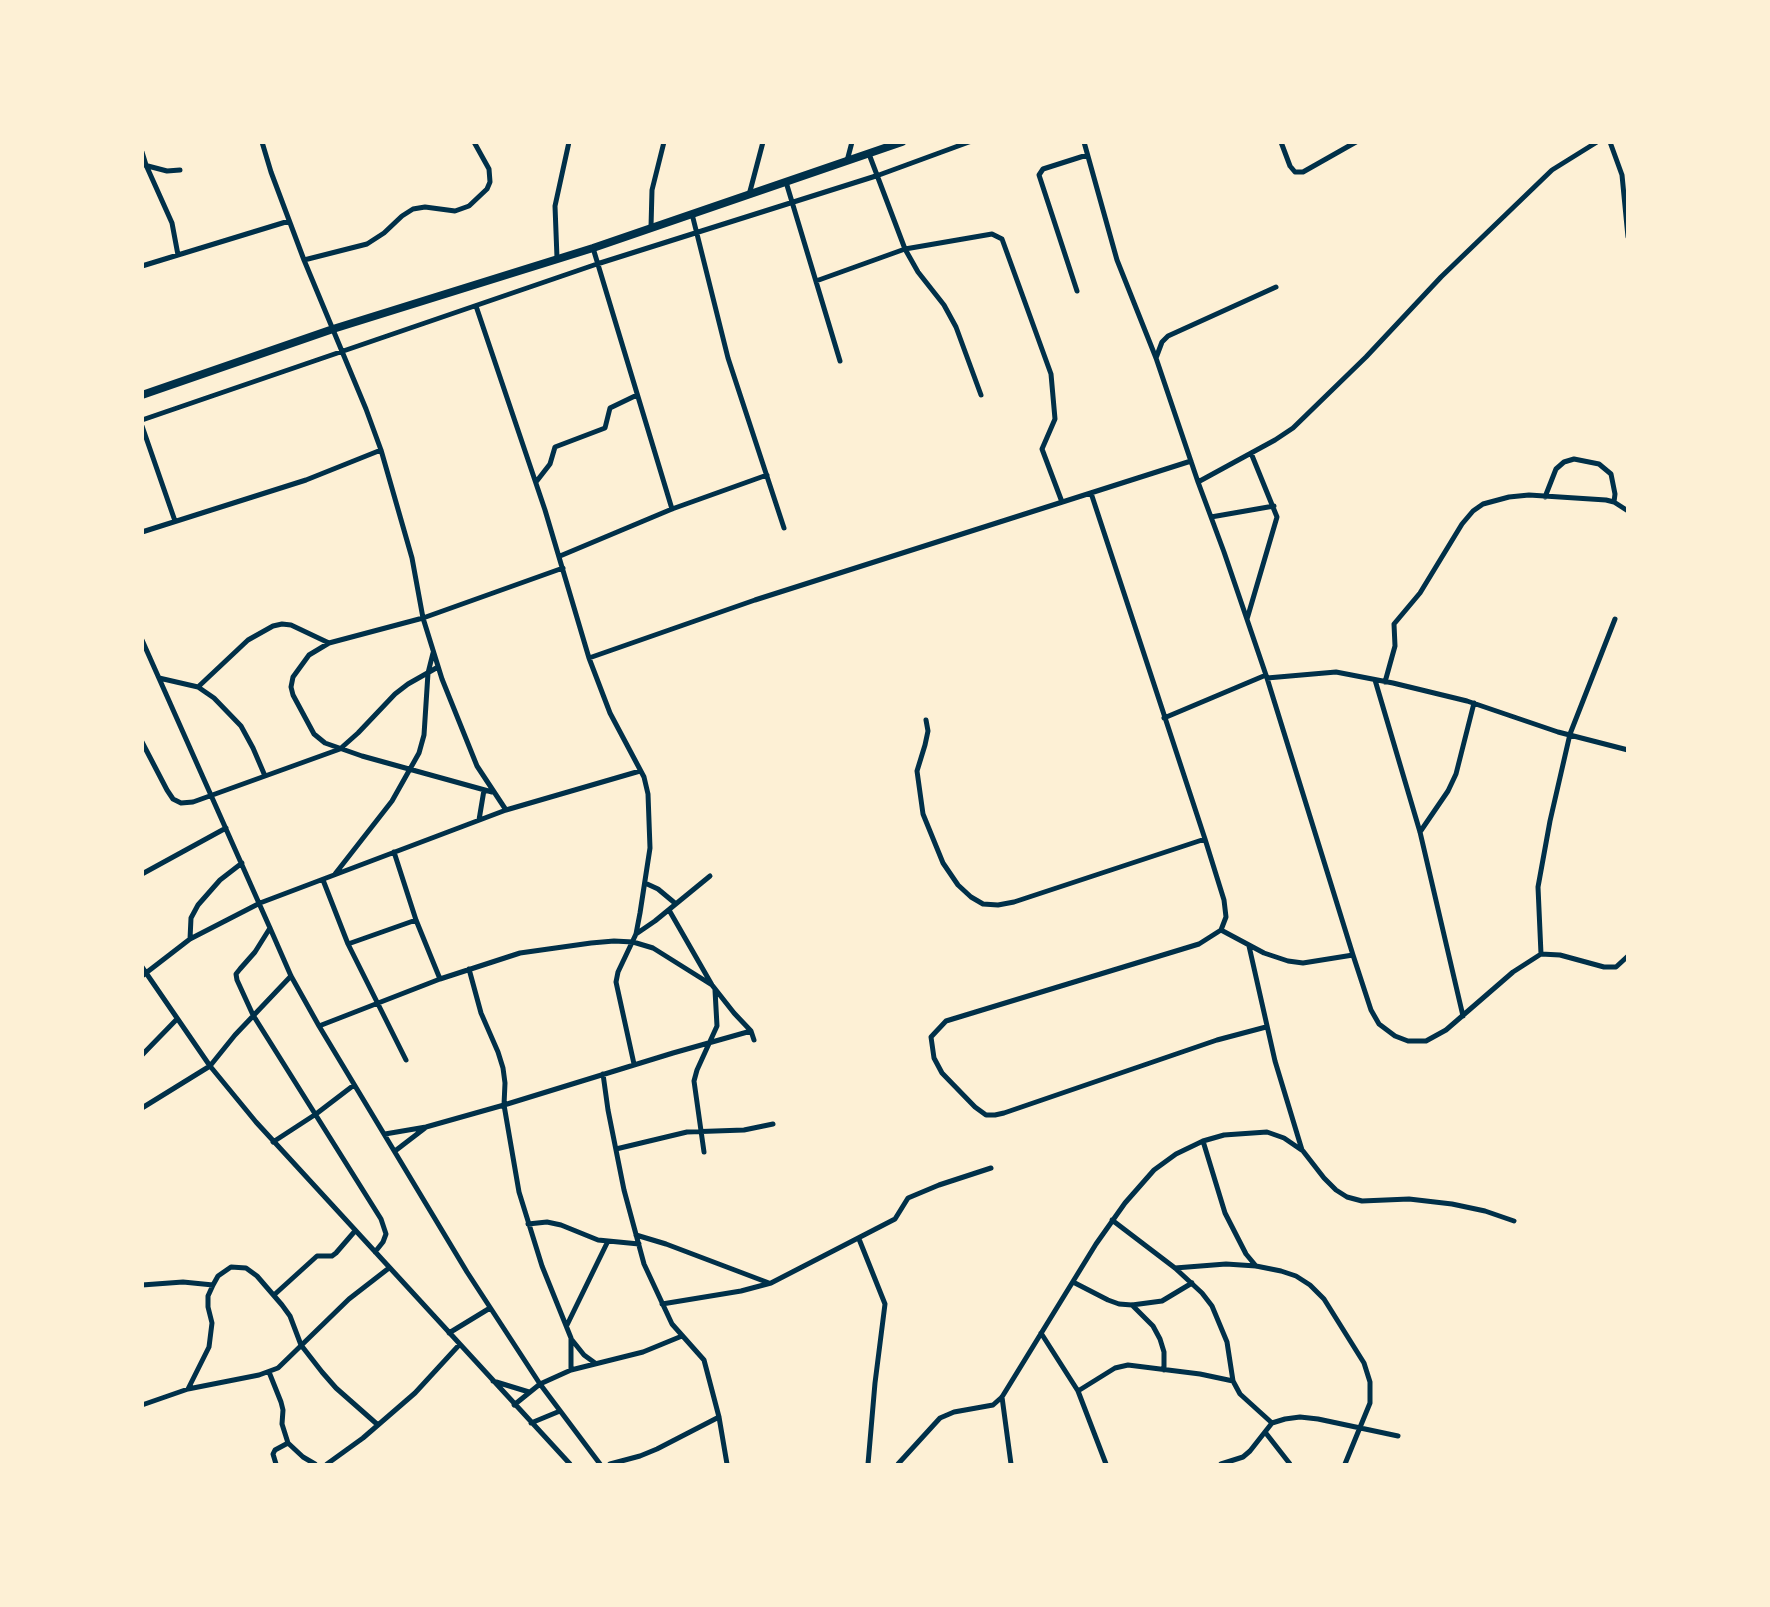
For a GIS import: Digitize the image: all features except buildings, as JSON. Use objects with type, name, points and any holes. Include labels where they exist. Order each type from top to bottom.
[{"type":"highway","points":[[142,395],[333,329],[593,248],[902,142]]},
{"type":"street","points":[[262,142],[304,260],[381,450],[412,558],[423,618],[438,668],[477,766],[506,810]]},
{"type":"street","points":[[304,260],[367,244],[413,209],[425,207],[455,211],[469,206],[487,189],[490,182],[489,169],[474,142]]},
{"type":"street","points":[[558,258],[555,206],[569,142]]},
{"type":"street","points":[[651,228],[652,190],[664,142]]},
{"type":"street","points":[[749,195],[764,142]]},
{"type":"street","points":[[847,162],[852,142]]},
{"type":"street","points":[[142,420],[597,264],[877,176],[969,142]]},
{"type":"street","points":[[1084,142],[1118,260],[1156,358],[1247,619],[1353,955],[1371,1010],[1379,1024],[1395,1036],[1408,1041],[1426,1041],[1446,1030],[1513,972],[1541,954],[1560,955],[1604,967],[1616,967],[1628,956]]},
{"type":"street","points":[[1281,142],[1290,166],[1295,172],[1303,172],[1356,142]]},
{"type":"street","points":[[1198,483],[1275,440],[1307,415],[1366,357],[1441,277],[1552,170],[1597,142]]},
{"type":"street","points":[[1610,142],[1623,182],[1628,237]]},
{"type":"street","points":[[142,152],[144,165],[172,223],[178,255]]},
{"type":"street","points":[[869,154],[905,249],[918,272],[944,305],[956,327],[981,395]]},
{"type":"street","points":[[1077,291],[1039,175],[1043,169],[1087,155]]},
{"type":"street","points":[[144,165],[167,171],[180,170]]},
{"type":"street","points":[[786,182],[840,361]]},
{"type":"street","points":[[692,214],[728,358],[784,528]]},
{"type":"street","points":[[142,266],[289,221]]},
{"type":"street","points":[[816,281],[905,249],[992,234],[1002,239],[1051,374],[1056,419],[1042,449],[1062,502]]},
{"type":"street","points":[[593,248],[672,509]]},
{"type":"street","points":[[1156,358],[1162,342],[1168,336],[1276,287]]},
{"type":"street","points":[[476,306],[560,556],[589,658],[610,712],[640,771],[648,794],[650,848],[645,883],[636,934],[621,965],[616,982],[634,1064]]},
{"type":"street","points":[[536,482],[550,464],[555,447],[605,428],[610,408],[637,395]]},
{"type":"street","points":[[142,426],[175,521]]},
{"type":"street","points":[[142,532],[306,480],[381,450]]},
{"type":"street","points":[[1247,619],[1277,517],[1251,453]]},
{"type":"street","points":[[1545,497],[1556,469],[1564,462],[1574,459],[1599,464],[1611,474],[1615,494],[1614,502]]},
{"type":"street","points":[[589,658],[754,600],[1191,461]]},
{"type":"street","points":[[560,556],[672,509],[767,475]]},
{"type":"street","points":[[1090,493],[1205,839],[1224,900],[1226,917],[1221,930],[1199,944],[946,1021],[931,1037],[934,1058],[942,1073],[975,1107],[991,1115],[1004,1113],[1217,1040],[1266,1027]]},
{"type":"street","points":[[1385,682],[1395,646],[1394,624],[1420,593],[1462,524],[1473,511],[1488,501],[1529,495],[1596,498],[1614,502],[1628,511]]},
{"type":"street","points":[[1211,517],[1274,506]]},
{"type":"street","points":[[492,792],[325,743],[314,734],[291,687],[300,664],[309,655],[329,643],[423,618],[563,568]]},
{"type":"street","points":[[1541,954],[1538,887],[1543,854],[1570,734],[1615,619]]},
{"type":"street","points":[[198,687],[248,640],[273,626],[291,625],[329,643]]},
{"type":"street","points":[[142,640],[291,976],[354,1085],[490,1308],[540,1384],[600,1464]]},
{"type":"street","points":[[334,874],[392,801],[419,753],[424,735],[428,673],[433,652]]},
{"type":"street","points":[[142,742],[174,799],[181,803],[193,802],[340,749],[358,734],[395,694],[438,668]]},
{"type":"street","points":[[1164,718],[1266,676],[1336,672],[1423,689],[1628,750]]},
{"type":"street","points":[[159,678],[198,687],[214,698],[241,726],[265,776]]},
{"type":"street","points":[[1375,680],[1420,832],[1463,1016]]},
{"type":"street","points":[[1420,832],[1448,791],[1456,774],[1474,703]]},
{"type":"street","points":[[927,720],[926,738],[918,771],[923,814],[944,862],[958,885],[983,904],[998,905],[1014,902],[1205,839]]},
{"type":"street","points":[[570,1464],[273,1142],[210,1066],[144,972],[190,939],[260,903],[506,810],[640,771]]},
{"type":"street","points":[[479,820],[484,790]]},
{"type":"street","points":[[142,874],[226,828]]},
{"type":"street","points":[[394,852],[416,920],[440,979]]},
{"type":"street","points":[[190,939],[191,918],[198,905],[220,880],[242,863]]},
{"type":"street","points":[[636,934],[710,876]]},
{"type":"street","points":[[323,880],[348,944],[406,1060]]},
{"type":"street","points":[[645,883],[658,889],[676,904]]},
{"type":"street","points":[[669,910],[714,988],[751,1031],[754,1040]]},
{"type":"street","points":[[348,944],[416,920]]},
{"type":"street","points":[[270,928],[255,952],[236,974],[240,988],[253,1015],[374,1205],[386,1234],[375,1252]]},
{"type":"street","points":[[1221,930],[1275,958],[1303,963],[1353,955]]},
{"type":"street","points":[[319,1026],[440,979],[520,953],[603,942],[633,942],[653,948],[714,988]]},
{"type":"street","points":[[1249,946],[1266,1027],[1303,1151]]},
{"type":"street","points":[[469,969],[481,1013],[503,1068],[504,1105],[515,1170],[528,1224],[571,1338],[571,1370]]},
{"type":"street","points":[[142,1108],[210,1066],[253,1015],[291,976]]},
{"type":"street","points":[[704,1152],[694,1081],[717,1026],[714,988]]},
{"type":"street","points":[[142,1055],[177,1019]]},
{"type":"street","points":[[385,1134],[426,1127],[710,1041],[751,1031]]},
{"type":"street","points":[[603,1074],[616,1149],[644,1264],[662,1304],[682,1336],[704,1360],[719,1418],[727,1464]]},
{"type":"street","points":[[273,1142],[316,1114],[354,1085]]},
{"type":"street","points":[[616,1149],[676,1134],[744,1130],[773,1124]]},
{"type":"street","points":[[395,1151],[426,1127]]},
{"type":"street","points":[[898,1464],[940,1418],[954,1412],[993,1406],[1002,1397],[1112,1220],[1141,1183],[1176,1154],[1203,1141],[1224,1135],[1267,1132],[1284,1138],[1303,1151],[1324,1178],[1347,1197],[1362,1201],[1408,1199],[1452,1204],[1485,1211],[1514,1221]]},
{"type":"street","points":[[1203,1141],[1225,1213],[1246,1254],[1256,1266]]},
{"type":"street","points":[[662,1304],[741,1291],[771,1283],[898,1217],[901,1207],[908,1198],[991,1168]]},
{"type":"street","points":[[1112,1220],[1175,1268],[1212,1306],[1227,1342],[1233,1382],[1240,1394],[1272,1423]]},
{"type":"street","points":[[528,1224],[547,1222],[561,1225],[598,1240],[639,1244]]},
{"type":"street","points":[[274,1295],[317,1256],[332,1256],[336,1253],[356,1231]]},
{"type":"street","points":[[636,1234],[771,1283]]},
{"type":"street","points":[[859,1239],[885,1304],[868,1464]]},
{"type":"street","points":[[567,1325],[609,1241]]},
{"type":"street","points":[[1175,1268],[1210,1264],[1256,1266],[1296,1276],[1310,1285],[1324,1299],[1364,1363],[1370,1382],[1370,1403],[1345,1464]]},
{"type":"street","points":[[188,1389],[203,1362],[210,1341],[212,1323],[208,1296],[213,1284],[218,1276],[231,1267],[246,1269],[274,1295],[290,1316],[301,1345],[336,1388],[378,1425]]},
{"type":"street","points":[[142,1405],[188,1389],[269,1372],[278,1368],[349,1299],[389,1268]]},
{"type":"street","points":[[142,1285],[183,1282],[213,1284]]},
{"type":"street","points":[[1073,1282],[1108,1300],[1132,1305],[1162,1300],[1192,1283]]},
{"type":"street","points":[[1132,1305],[1153,1326],[1160,1339],[1164,1352],[1164,1370]]},
{"type":"street","points":[[449,1334],[490,1308]]},
{"type":"street","points":[[1041,1333],[1078,1391],[1106,1464]]},
{"type":"street","points":[[514,1405],[540,1384],[571,1370],[643,1352],[682,1336]]},
{"type":"street","points":[[571,1338],[584,1355],[595,1363]]},
{"type":"street","points":[[327,1464],[415,1393],[460,1344]]},
{"type":"street","points":[[1078,1391],[1116,1368],[1128,1365],[1200,1374],[1233,1382]]},
{"type":"street","points":[[269,1372],[281,1402],[282,1424],[288,1443],[303,1457],[315,1464]]},
{"type":"street","points":[[492,1380],[529,1392]]},
{"type":"street","points":[[1002,1397],[1011,1464]]},
{"type":"street","points":[[531,1423],[560,1411]]},
{"type":"street","points":[[1221,1464],[1243,1457],[1251,1451],[1272,1423],[1300,1417],[1398,1436]]},
{"type":"street","points":[[610,1464],[657,1449],[719,1418]]},
{"type":"street","points":[[1265,1432],[1290,1464]]},
{"type":"street","points":[[276,1464],[274,1450],[288,1443]]}]
